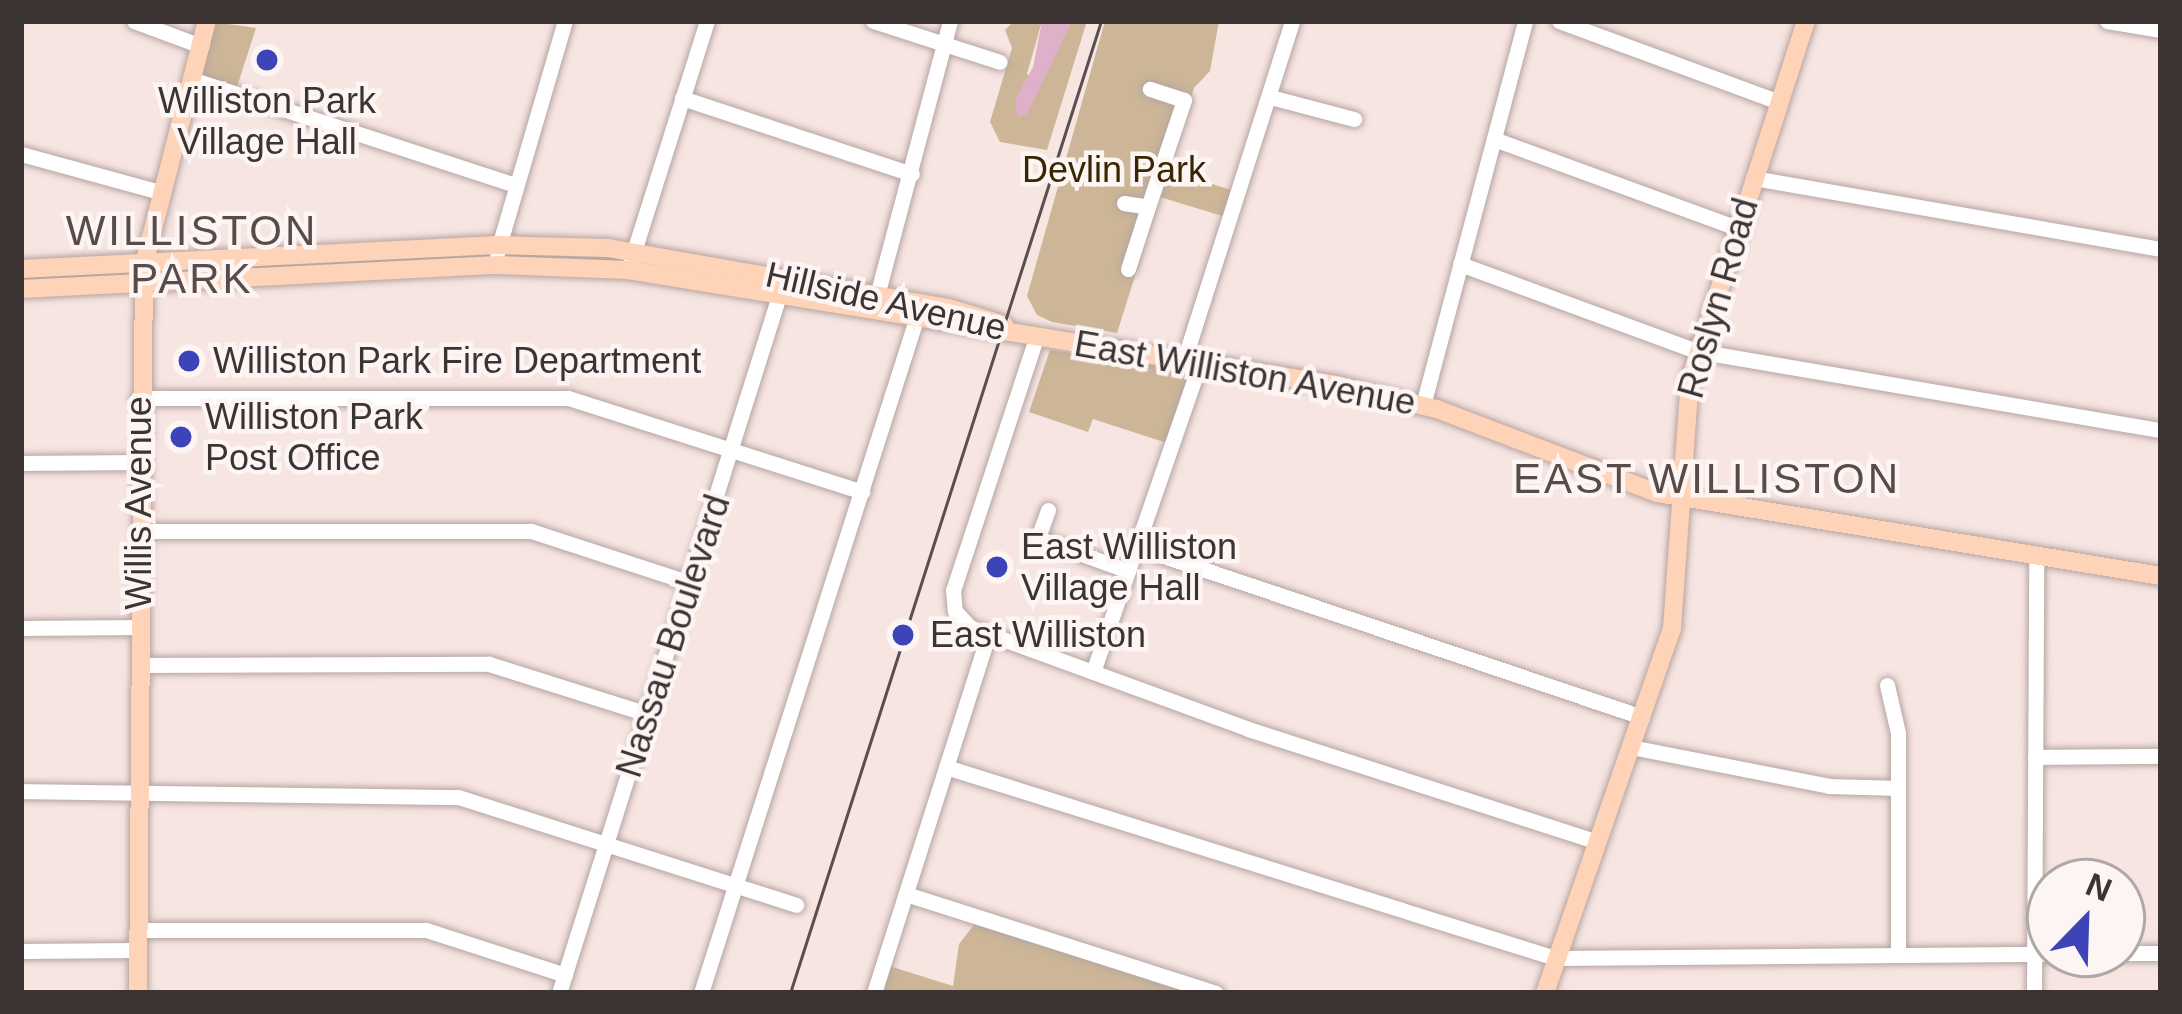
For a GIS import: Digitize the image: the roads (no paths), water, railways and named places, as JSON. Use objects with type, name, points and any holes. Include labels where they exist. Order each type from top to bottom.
[{"type":"main road","name":"Willis Avenue","points":[[138,993],[138,398],[144,273],[160,192],[207,21]]},
{"type":"main road","name":"Roslyn Road","points":[[1545,993],[1675,617],[1683,425],[1697,351],[1806,21]]},
{"type":"main road","name":"Hillside Avenue","points":[[21,289],[144,273],[497,255],[630,260],[1032,335]]},
{"type":"main road","name":"Hillside Avenue","points":[[21,269],[144,273]]},
{"type":"main road","name":"East Williston Avenue","points":[[1032,335],[1423,405],[1683,498],[2161,576]]},
{"type":"street","points":[[134,21],[201,46]]},
{"type":"street","points":[[497,255],[512,184],[565,21]]},
{"type":"street","points":[[630,260],[706,21]]},
{"type":"street","points":[[873,21],[1000,62]]},
{"type":"street","points":[[875,303],[950,21]]},
{"type":"street","points":[[1093,672],[1137,547],[1292,21]]},
{"type":"street","points":[[1423,405],[1525,21]]},
{"type":"street","points":[[1559,21],[1779,102]]},
{"type":"street","points":[[2107,21],[2161,30]]},
{"type":"street","points":[[191,80],[512,184]]},
{"type":"street","points":[[1128,269],[1184,100],[1150,89]]},
{"type":"street","points":[[1270,97],[1354,119]]},
{"type":"street","points":[[682,98],[912,174]]},
{"type":"street","points":[[1494,139],[1737,228]]},
{"type":"street","points":[[21,154],[160,192]]},
{"type":"street","points":[[1753,178],[2161,248]]},
{"type":"street","points":[[1124,203],[1148,207]]},
{"type":"street","points":[[1460,264],[1697,351],[2161,430]]},
{"type":"street","name":"Nassau Boulevard","points":[[559,993],[782,286]]},
{"type":"street","points":[[701,993],[918,311]]},
{"type":"street","points":[[1032,335],[952,596],[964,622],[988,636],[1594,841]]},
{"type":"street","points":[[138,398],[568,398],[862,492]]},
{"type":"street","points":[[21,464],[138,462]]},
{"type":"street","points":[[1048,510],[1037,538],[1128,571]]},
{"type":"street","points":[[139,531],[531,531],[690,583]]},
{"type":"street","points":[[1137,547],[1642,718]]},
{"type":"street","points":[[2036,555],[2039,858]]},
{"type":"street","points":[[21,628],[139,627]]},
{"type":"street","points":[[874,993],[988,636]]},
{"type":"street","points":[[139,664],[489,664],[648,714]]},
{"type":"street","points":[[1887,685],[1898,717],[1898,955]]},
{"type":"street","points":[[1631,746],[1809,782],[1898,788]]},
{"type":"street","points":[[2035,757],[2161,756]]},
{"type":"street","points":[[946,767],[1555,958],[2026,954]]},
{"type":"street","points":[[21,791],[458,796],[796,904]]},
{"type":"street","points":[[906,893],[1216,993]]},
{"type":"street","points":[[137,930],[425,930],[565,975]]},
{"type":"street","points":[[21,951],[137,950]]},
{"type":"railway","points":[[790,993],[1101,21]]},
{"type":"place","name":"Williston Park Village Hall","points":[[267,60]]},
{"type":"place","name":"Williston Park Fire Department","points":[[189,361]]},
{"type":"place","name":"Williston Park Post Office","points":[[181,437]]},
{"type":"place","name":"East Williston Village Hall","points":[[997,567]]},
{"type":"place","name":"East Williston","points":[[903,635]]},
{"type":"district","name":"WILLISTON PARK","points":[[192,255]]},
{"type":"district","name":"EAST WILLISTON","points":[[1707,479]]},
{"type":"park label","name":"Devlin Park","points":[[1114,170]]}]
